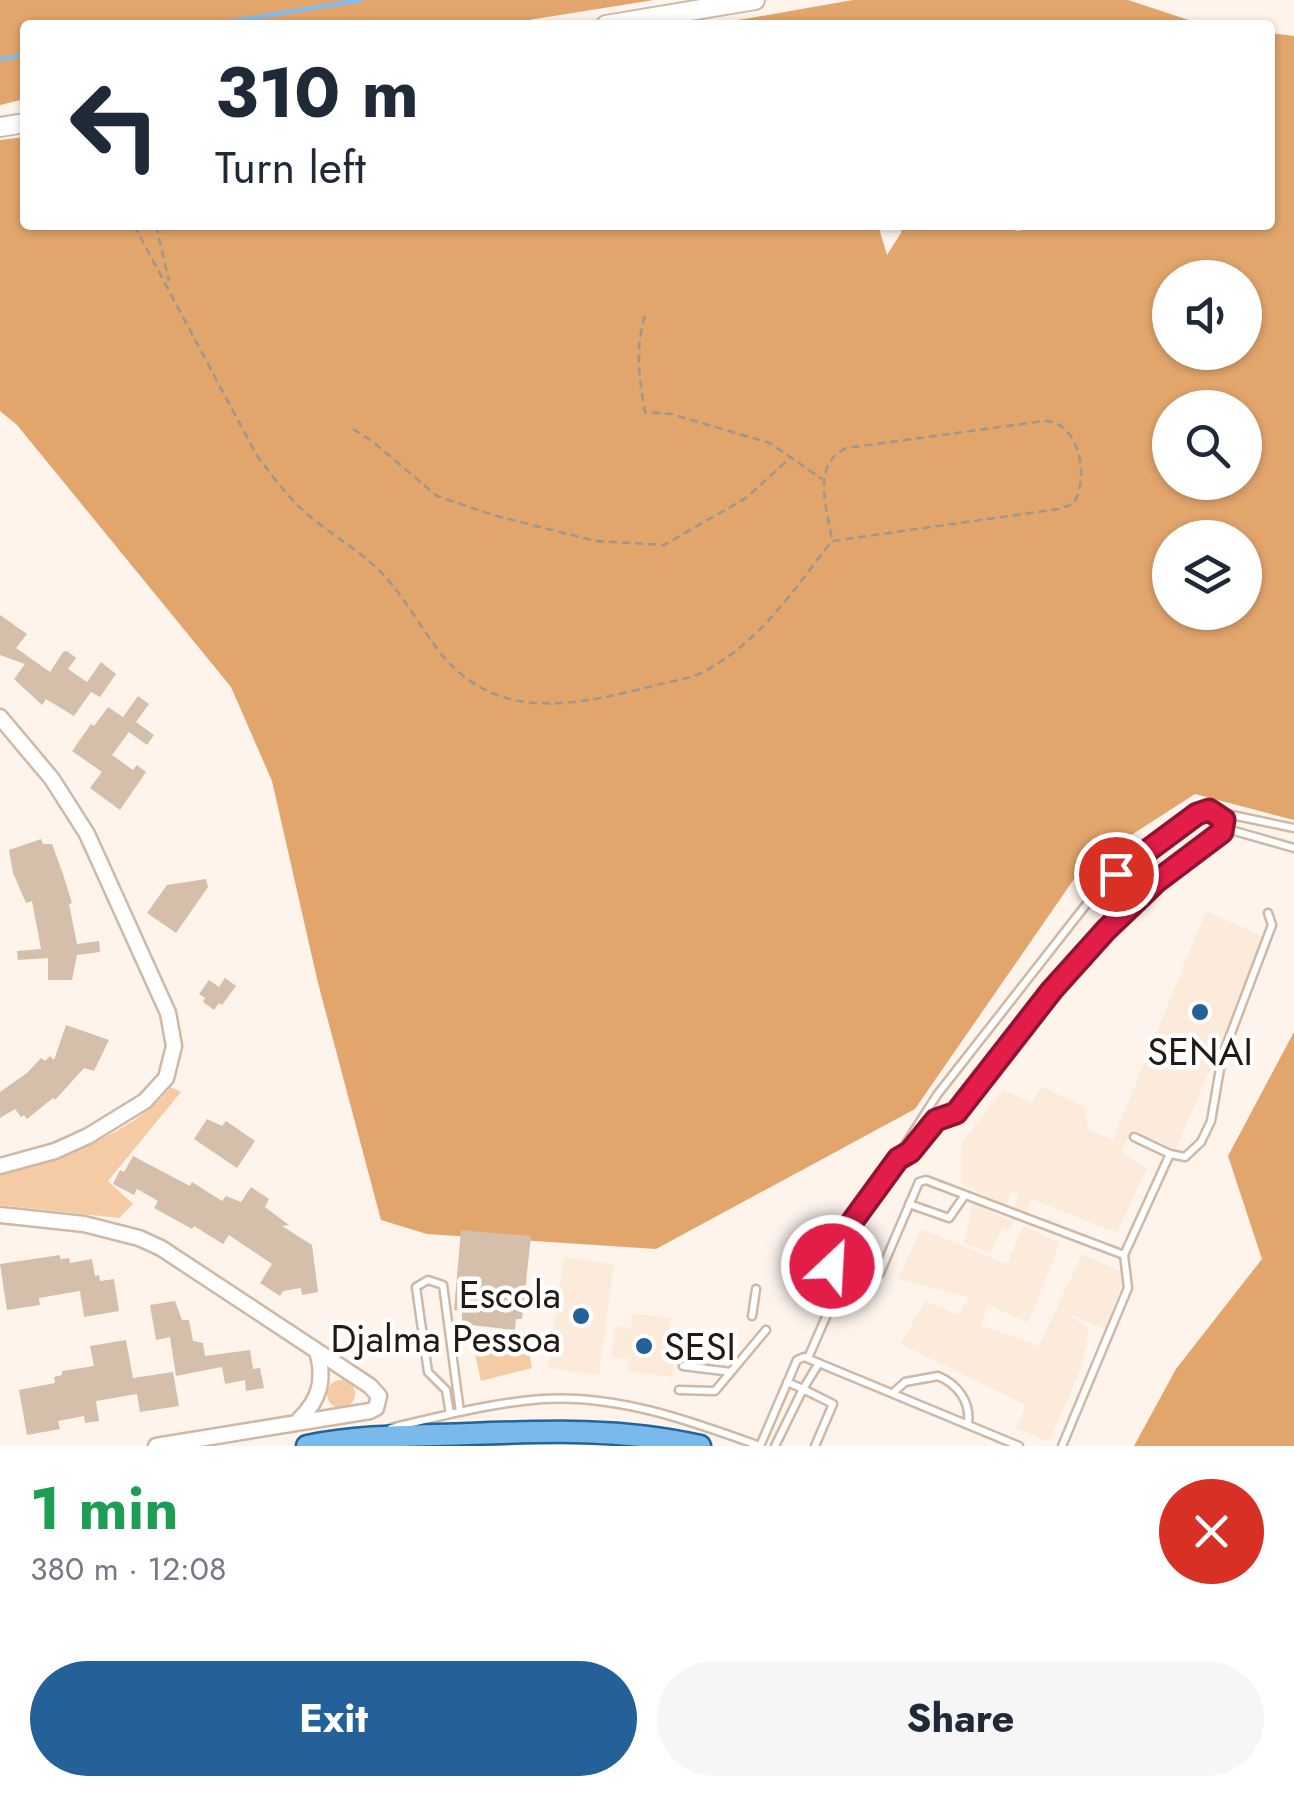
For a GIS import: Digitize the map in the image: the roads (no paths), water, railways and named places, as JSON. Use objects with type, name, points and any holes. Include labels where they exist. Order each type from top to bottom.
[{"type":"main road","points":[[636,20],[755,0]]},
{"type":"main road","points":[[307,1446],[349,1438],[592,1431],[668,1438],[700,1446]]},
{"type":"street","points":[[0,717],[52,779],[87,834],[168,1012],[174,1046],[166,1078],[144,1101],[55,1151],[0,1166]]},
{"type":"street","points":[[0,1214],[84,1224],[140,1238],[161,1248],[376,1390],[379,1402],[370,1411],[156,1446]]},
{"type":"street","points":[[299,1420],[319,1393],[322,1379],[317,1350]]},
{"type":"lane","points":[[1209,810],[1222,816],[1224,828]]},
{"type":"lane","points":[[846,1270],[832,1266],[832,1259],[852,1222],[898,1159],[937,1095],[1089,901],[1143,853],[1197,814],[1209,810],[1294,828]]},
{"type":"lane","points":[[1224,828],[1294,848]]},
{"type":"lane","points":[[898,1159],[910,1152],[936,1120],[960,1108],[1052,990],[1132,904],[1224,828]]},
{"type":"lane","points":[[1134,1137],[1170,1154],[1185,1157],[1192,1153],[1211,1121],[1222,1057],[1272,925],[1268,914]]},
{"type":"lane","points":[[1062,1446],[1128,1288],[1124,1255],[1170,1154]]},
{"type":"lane","points":[[808,1358],[850,1262],[880,1273],[922,1180],[1124,1255]]},
{"type":"lane","points":[[909,1204],[949,1218],[965,1195]]},
{"type":"lane","points":[[450,1414],[446,1390],[428,1372],[416,1286],[428,1280],[443,1285],[460,1412]]},
{"type":"lane","points":[[752,1316],[756,1289]]},
{"type":"lane","points":[[679,1390],[710,1393],[766,1330]]},
{"type":"lane","points":[[349,1438],[460,1412],[545,1399],[617,1404],[686,1420],[760,1446],[796,1360],[808,1358],[1020,1446]]},
{"type":"lane","points":[[775,1446],[820,1363]]},
{"type":"lane","points":[[683,1366],[732,1372]]},
{"type":"lane","points":[[894,1392],[905,1382],[938,1376],[957,1387],[969,1410],[968,1424]]},
{"type":"lane","points":[[787,1382],[833,1404],[815,1446]]},
{"type":"waterway","points":[[239,20],[361,0]]},
{"type":"waterway","points":[[0,59],[20,56]]},
{"type":"place","name":"SENAI","points":[[1200,1012]]},
{"type":"place","name":"Escola Djalma Pessoa","points":[[581,1316]]},
{"type":"place","name":"SESI","points":[[644,1346]]}]
